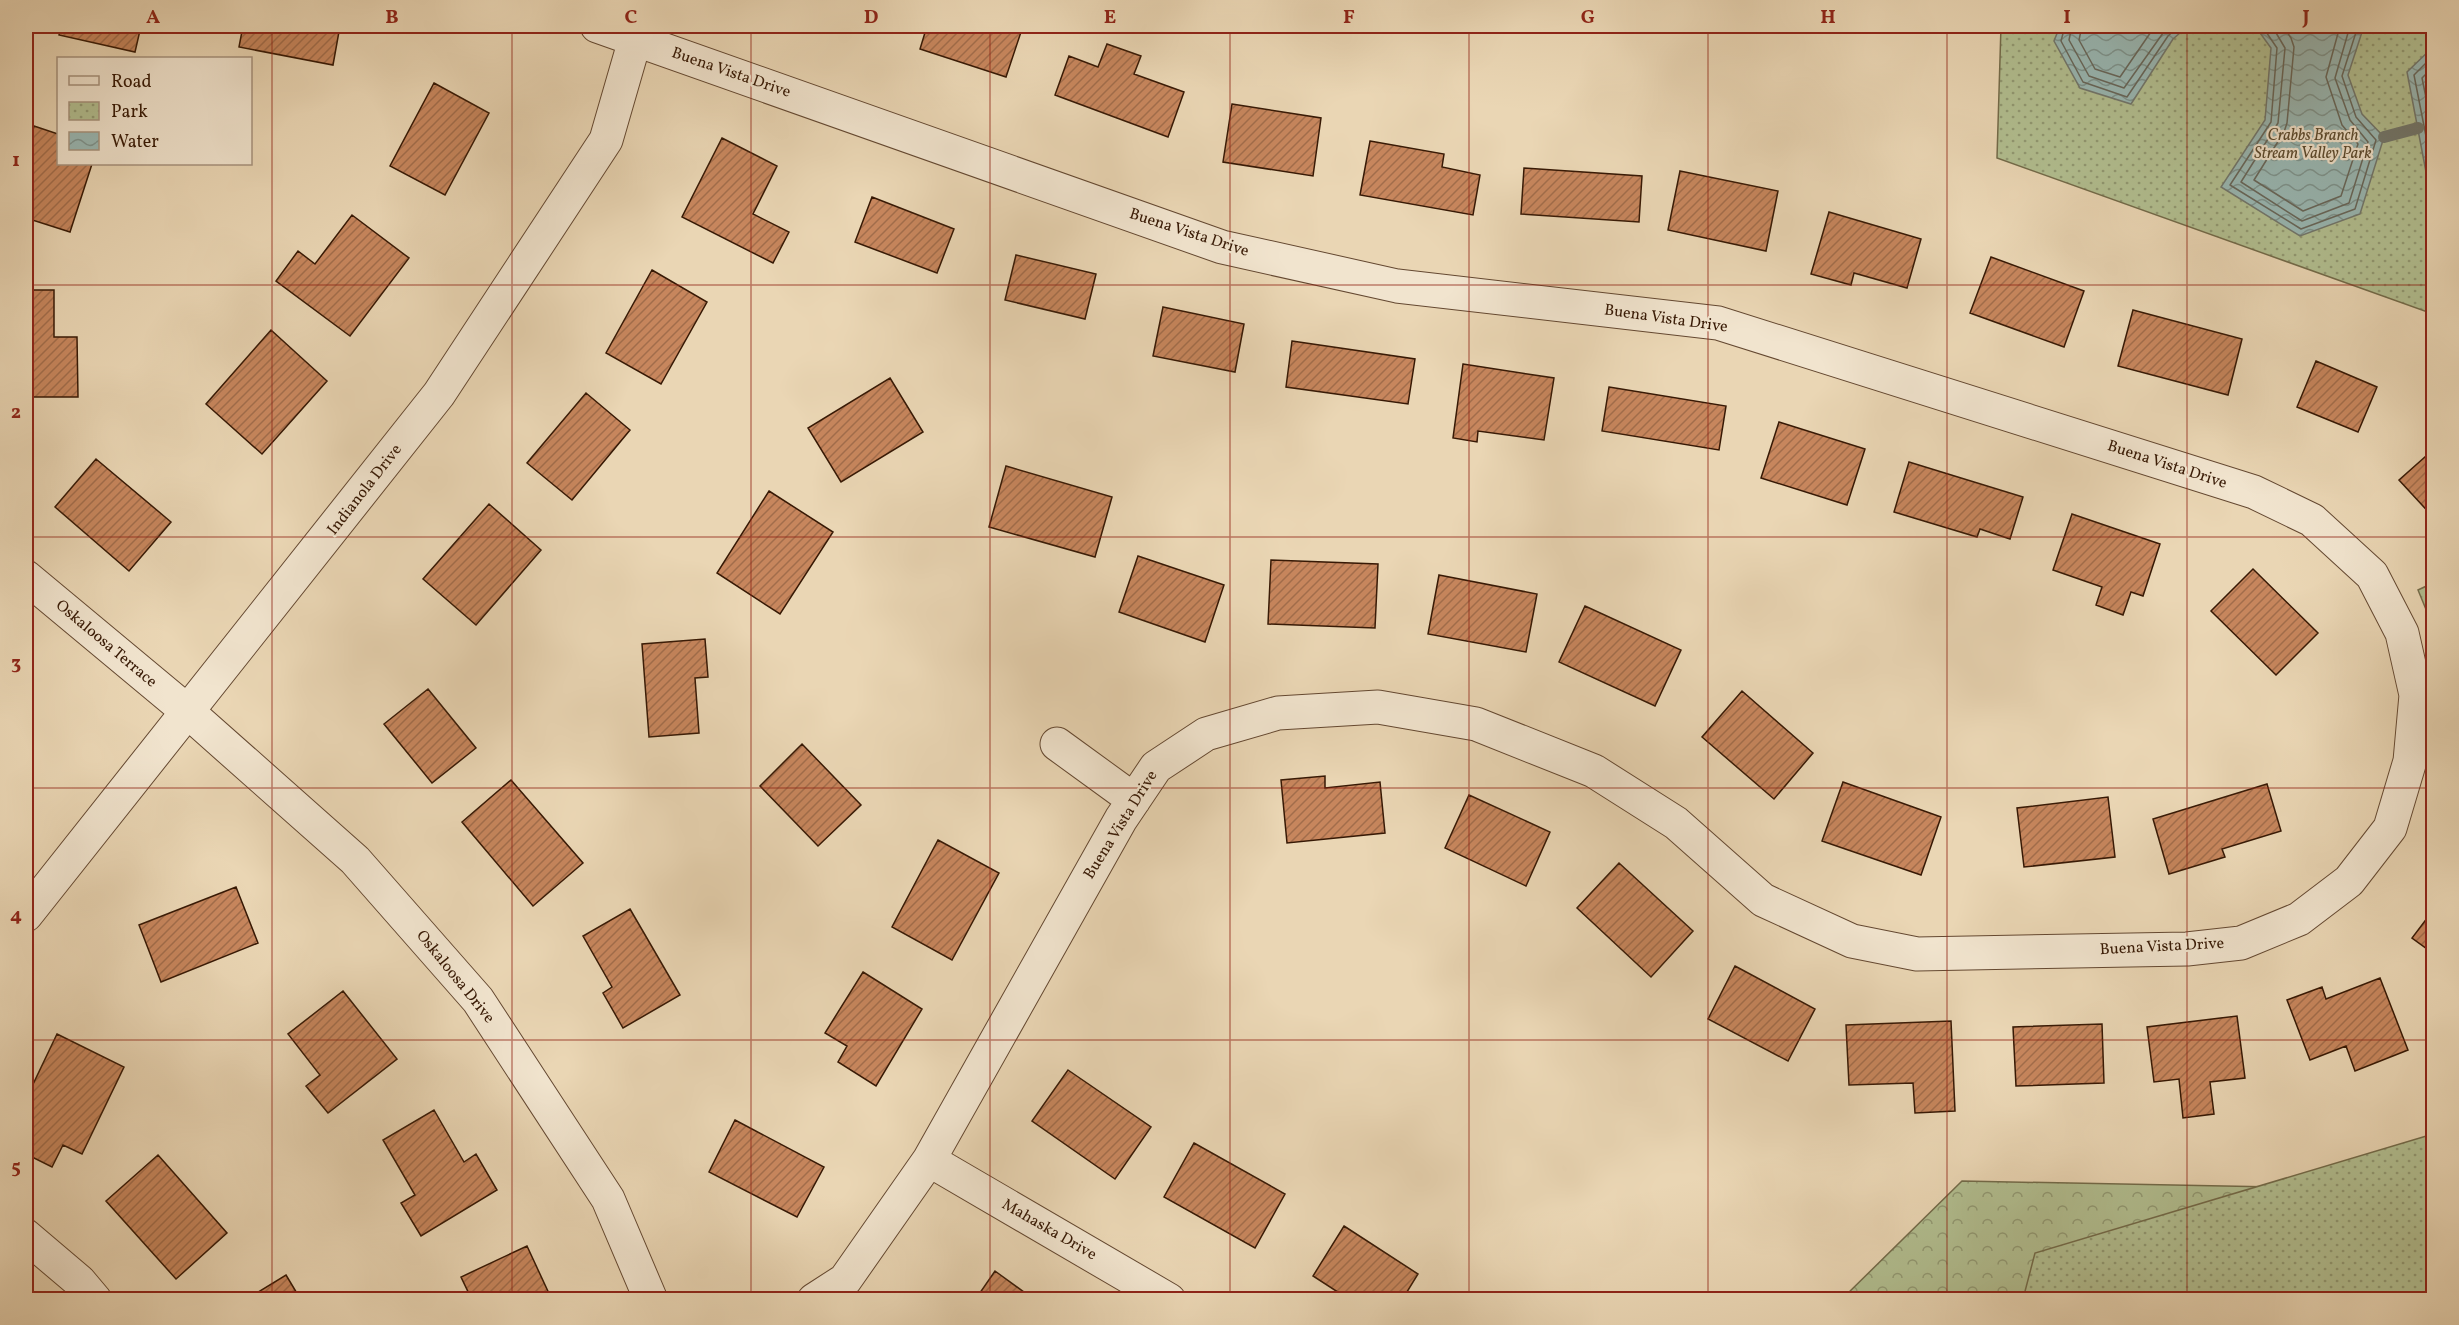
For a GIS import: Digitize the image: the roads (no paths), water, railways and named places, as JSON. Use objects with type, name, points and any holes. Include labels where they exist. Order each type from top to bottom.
[{"type":"street","name":"Buena Vista Drive","points":[[597,26],[637,32],[1222,247],[1397,286],[1718,323],[2254,492],[2312,520],[2372,575],[2402,633],[2416,696],[2410,761],[2390,828],[2349,881],[2299,919],[2241,942],[2187,949],[1917,954],[1852,941],[1763,900],[1676,823],[1594,771],[1476,724],[1378,707],[1278,713],[1206,734],[1156,767],[1134,800],[929,1160],[845,1280],[814,1299]]},
{"type":"street","name":"Indianola Drive","points":[[26,915],[440,394],[606,140],[637,32]]},
{"type":"street","name":"Oskaloosa Terrace","points":[[26,577],[187,711]]},
{"type":"street","name":"Oskaloosa Drive","points":[[187,711],[355,860],[478,1000],[608,1199],[651,1299]]},
{"type":"street","points":[[1057,744],[1134,800]]},
{"type":"street","name":"Mahaska Drive","points":[[929,1160],[1169,1299]]},
{"type":"street","points":[[26,1236],[80,1281],[95,1299]]},
{"type":"water","points":[[2060,26],[2188,26],[2173,39],[2131,104],[2080,88],[2054,41]]},
{"type":"water","points":[[2255,26],[2364,26],[2348,75],[2362,114],[2384,137],[2360,214],[2300,236],[2221,187],[2265,120],[2271,48]]},
{"type":"water","points":[[2433,47],[2433,195],[2430,193],[2407,72]]},
{"type":"waterway","points":[[2384,137],[2418,128]]},
{"type":"park label","name":"Crabbs Branch Stream Valley Park","points":[[2313,145]]}]
